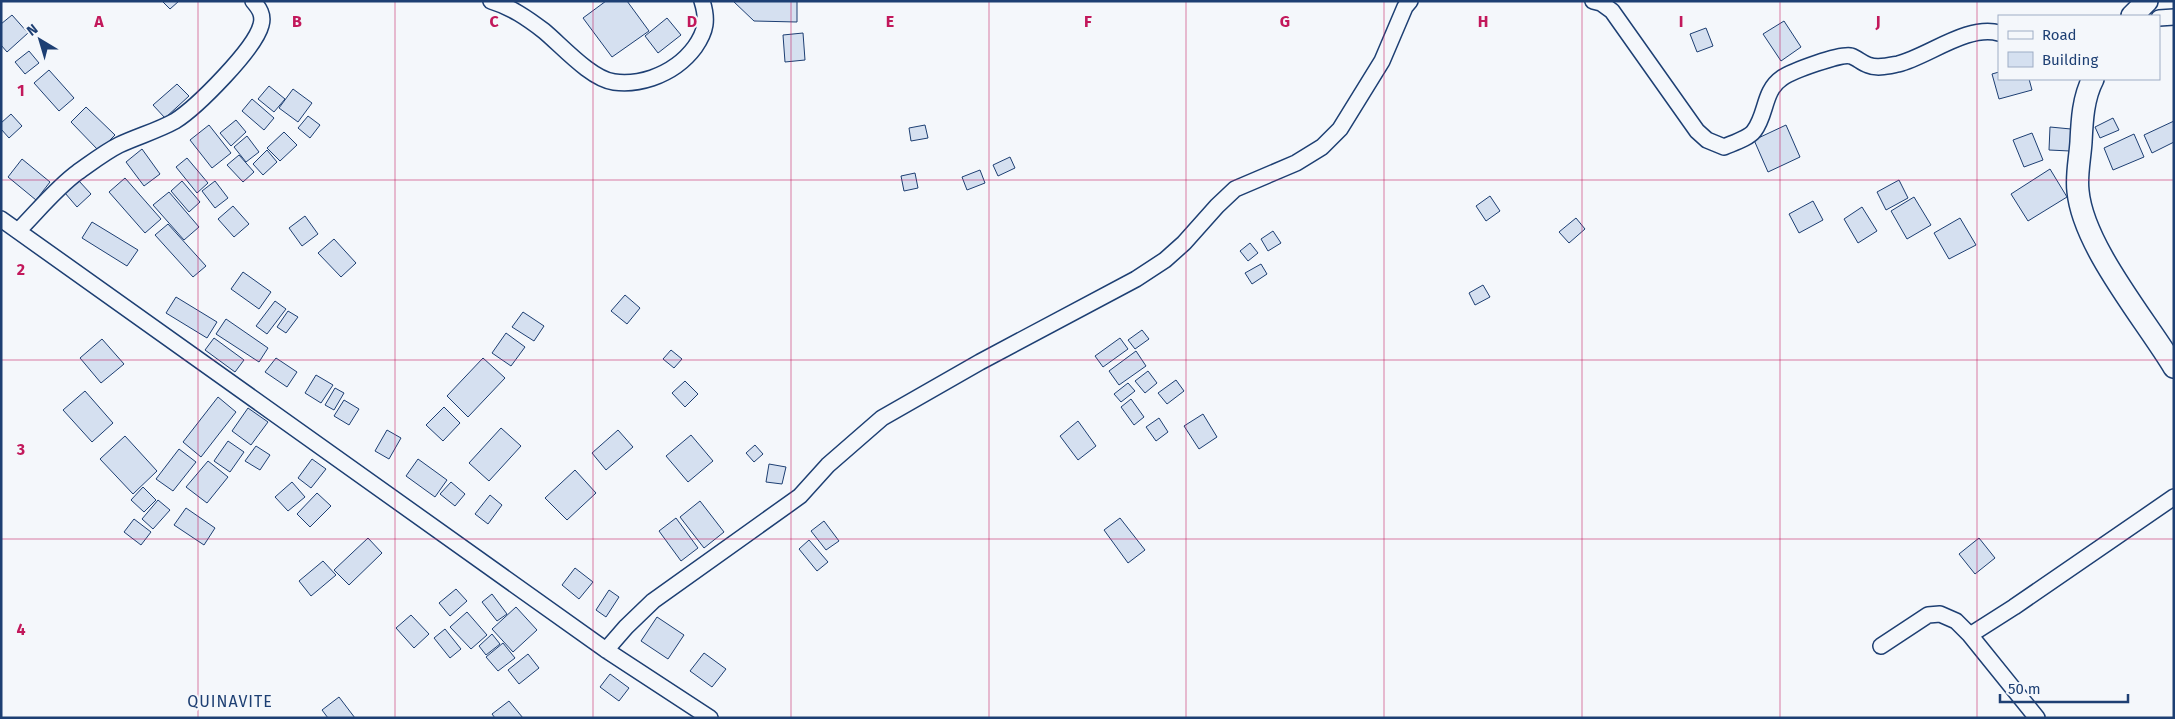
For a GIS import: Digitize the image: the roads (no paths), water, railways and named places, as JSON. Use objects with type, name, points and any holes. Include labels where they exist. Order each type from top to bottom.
[{"type":"street","points":[[18,231],[76,174],[119,145],[155,132],[177,120],[196,104],[233,67],[258,34],[262,23],[261,10],[253,1]]},
{"type":"street","points":[[491,1],[505,5],[523,15],[588,70],[613,82],[637,83],[660,75],[686,59],[703,36],[707,15],[702,1]]},
{"type":"street","points":[[606,650],[653,601],[800,496],[828,465],[882,418],[980,362],[1136,279],[1165,260],[1184,243],[1235,189],[1296,163],[1322,147],[1340,129],[1382,62],[1405,8],[1410,1]]},
{"type":"street","points":[[1593,1],[1601,3],[1612,11],[1697,131],[1707,140],[1724,147],[1754,133],[1762,117],[1764,104],[1771,89],[1782,78],[1790,74],[1822,61],[1842,56],[1850,56],[1868,66],[1879,67],[1900,63],[1977,32],[1998,32]]},
{"type":"street","points":[[2133,15],[2147,1]]},
{"type":"street","points":[[2160,18],[2174,17]]},
{"type":"street","points":[[2092,80],[2089,86],[2083,115],[2078,191],[2084,218],[2091,237],[2118,282],[2174,367]]},
{"type":"street","points":[[1,219],[606,650],[710,718]]},
{"type":"street","points":[[1970,635],[2174,498]]},
{"type":"street","points":[[1881,646],[1928,615],[1940,614],[1956,621],[1970,635],[2037,718]]},
{"type":"district","name":"QUINAVITE","points":[[230,701]]}]
